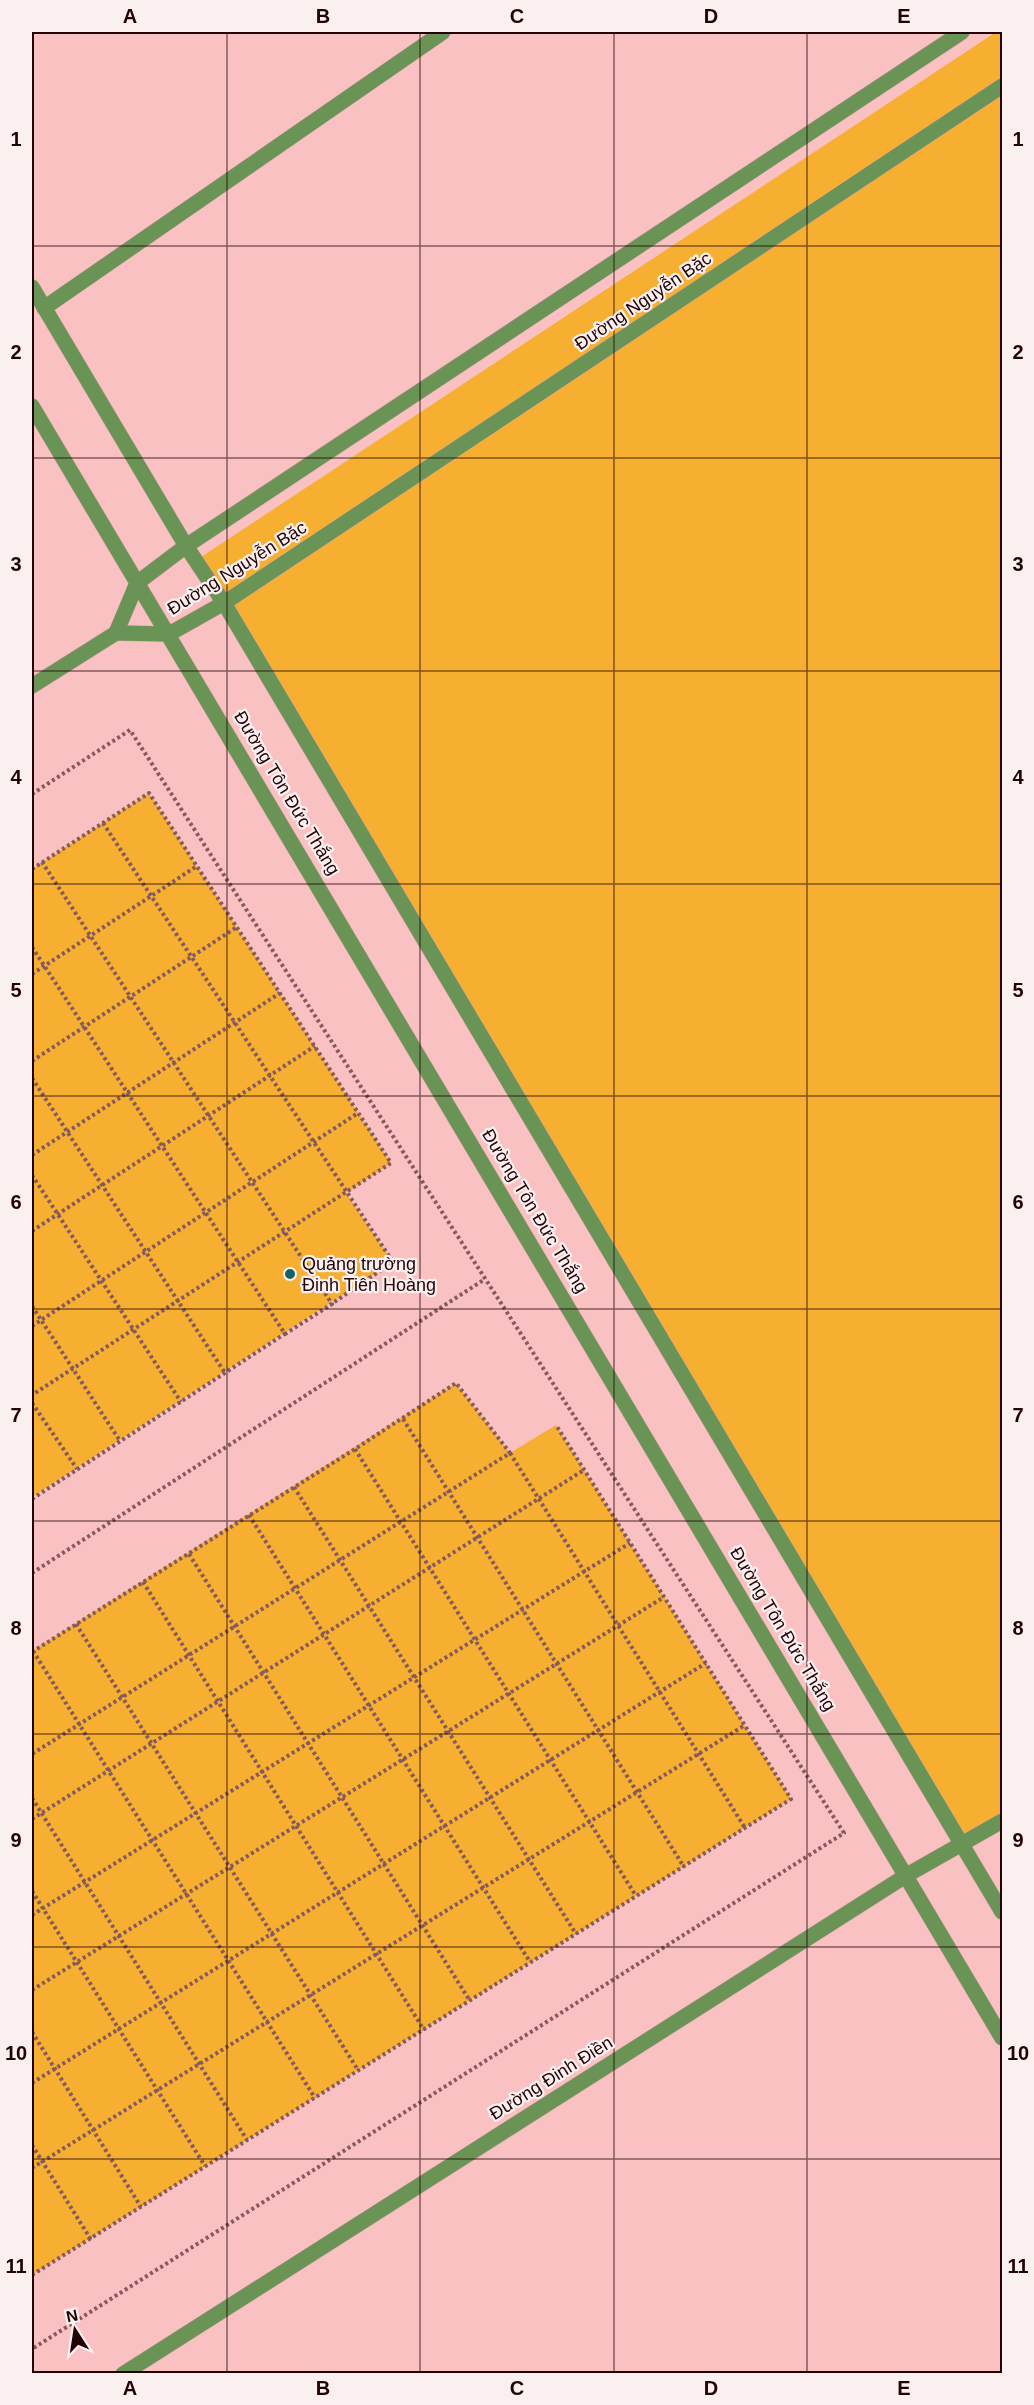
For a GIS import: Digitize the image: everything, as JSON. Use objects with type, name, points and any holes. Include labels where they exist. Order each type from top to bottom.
[{"type":"street","points":[[44,308],[443,32]]},
{"type":"street","points":[[32,686],[116,633],[137,583],[186,546],[962,32]]},
{"type":"street","name":"Đường Nguyễn Bặc","points":[[116,633],[170,634],[224,603],[1002,86]]},
{"type":"street","points":[[32,287],[186,546],[224,603],[1002,1912]]},
{"type":"street","name":"Đường Tôn Đức Thắng","points":[[32,406],[137,583],[170,634],[1002,2038]]},
{"type":"street","name":"Đường Đinh Điền","points":[[123,2373],[907,1875],[1002,1821]]},
{"type":"path","points":[[32,794],[130,730],[844,1833],[32,2349]]},
{"type":"path","points":[[32,869],[149,793],[391,1163],[32,1395]]},
{"type":"path","points":[[32,1499],[393,1262],[103,823]]},
{"type":"path","points":[[42,862],[332,1304]]},
{"type":"path","points":[[32,974],[197,866]]},
{"type":"path","points":[[32,1061],[237,927]]},
{"type":"path","points":[[32,947],[285,1334],[332,1304]]},
{"type":"path","points":[[32,1155],[280,993]]},
{"type":"path","points":[[32,1231],[315,1046]]},
{"type":"path","points":[[32,1078],[225,1373],[180,1402],[32,1175]]},
{"type":"path","points":[[32,1326],[358,1113]]},
{"type":"path","points":[[32,1573],[485,1278]]},
{"type":"path","points":[[32,1306],[120,1441],[75,1470]]},
{"type":"path","points":[[315,2098],[32,1651],[189,1554],[456,1383],[510,1454],[745,1828]]},
{"type":"path","points":[[32,1403],[75,1470]]},
{"type":"path","points":[[402,1419],[684,1867]]},
{"type":"path","points":[[32,2145],[90,2238],[32,2275],[791,1799],[556,1425]]},
{"type":"path","points":[[355,1449],[636,1896]]},
{"type":"path","points":[[32,1754],[510,1454]]},
{"type":"path","points":[[32,1819],[585,1470]]},
{"type":"path","points":[[294,1487],[576,1934]]},
{"type":"path","points":[[249,1515],[531,1962]]},
{"type":"path","points":[[32,1915],[630,1543]]},
{"type":"path","points":[[189,1554],[470,2001]]},
{"type":"path","points":[[143,1582],[425,2029],[358,2070]]},
{"type":"path","points":[[32,1990],[664,1597]]},
{"type":"path","points":[[76,1624],[358,2070]]},
{"type":"path","points":[[32,2082],[706,1663]]},
{"type":"path","points":[[32,2168],[745,1725]]},
{"type":"path","points":[[32,1798],[247,2140]]},
{"type":"path","points":[[32,1891],[205,2166]]},
{"type":"path","points":[[32,2032],[141,2207]]},
{"type":"shaded area","points":[[996,32],[1002,32],[1002,1820],[963,1845],[195,561]]},
{"type":"shaded area","points":[[149,793],[391,1163],[346,1193],[393,1262],[32,1497],[32,869]]},
{"type":"shaded area","points":[[456,1383],[510,1453],[556,1425],[791,1799],[32,2275],[32,1651]]},
{"type":"place","name":"Quảng trường Đinh Tiên Hoàng","points":[[290,1274]]}]
